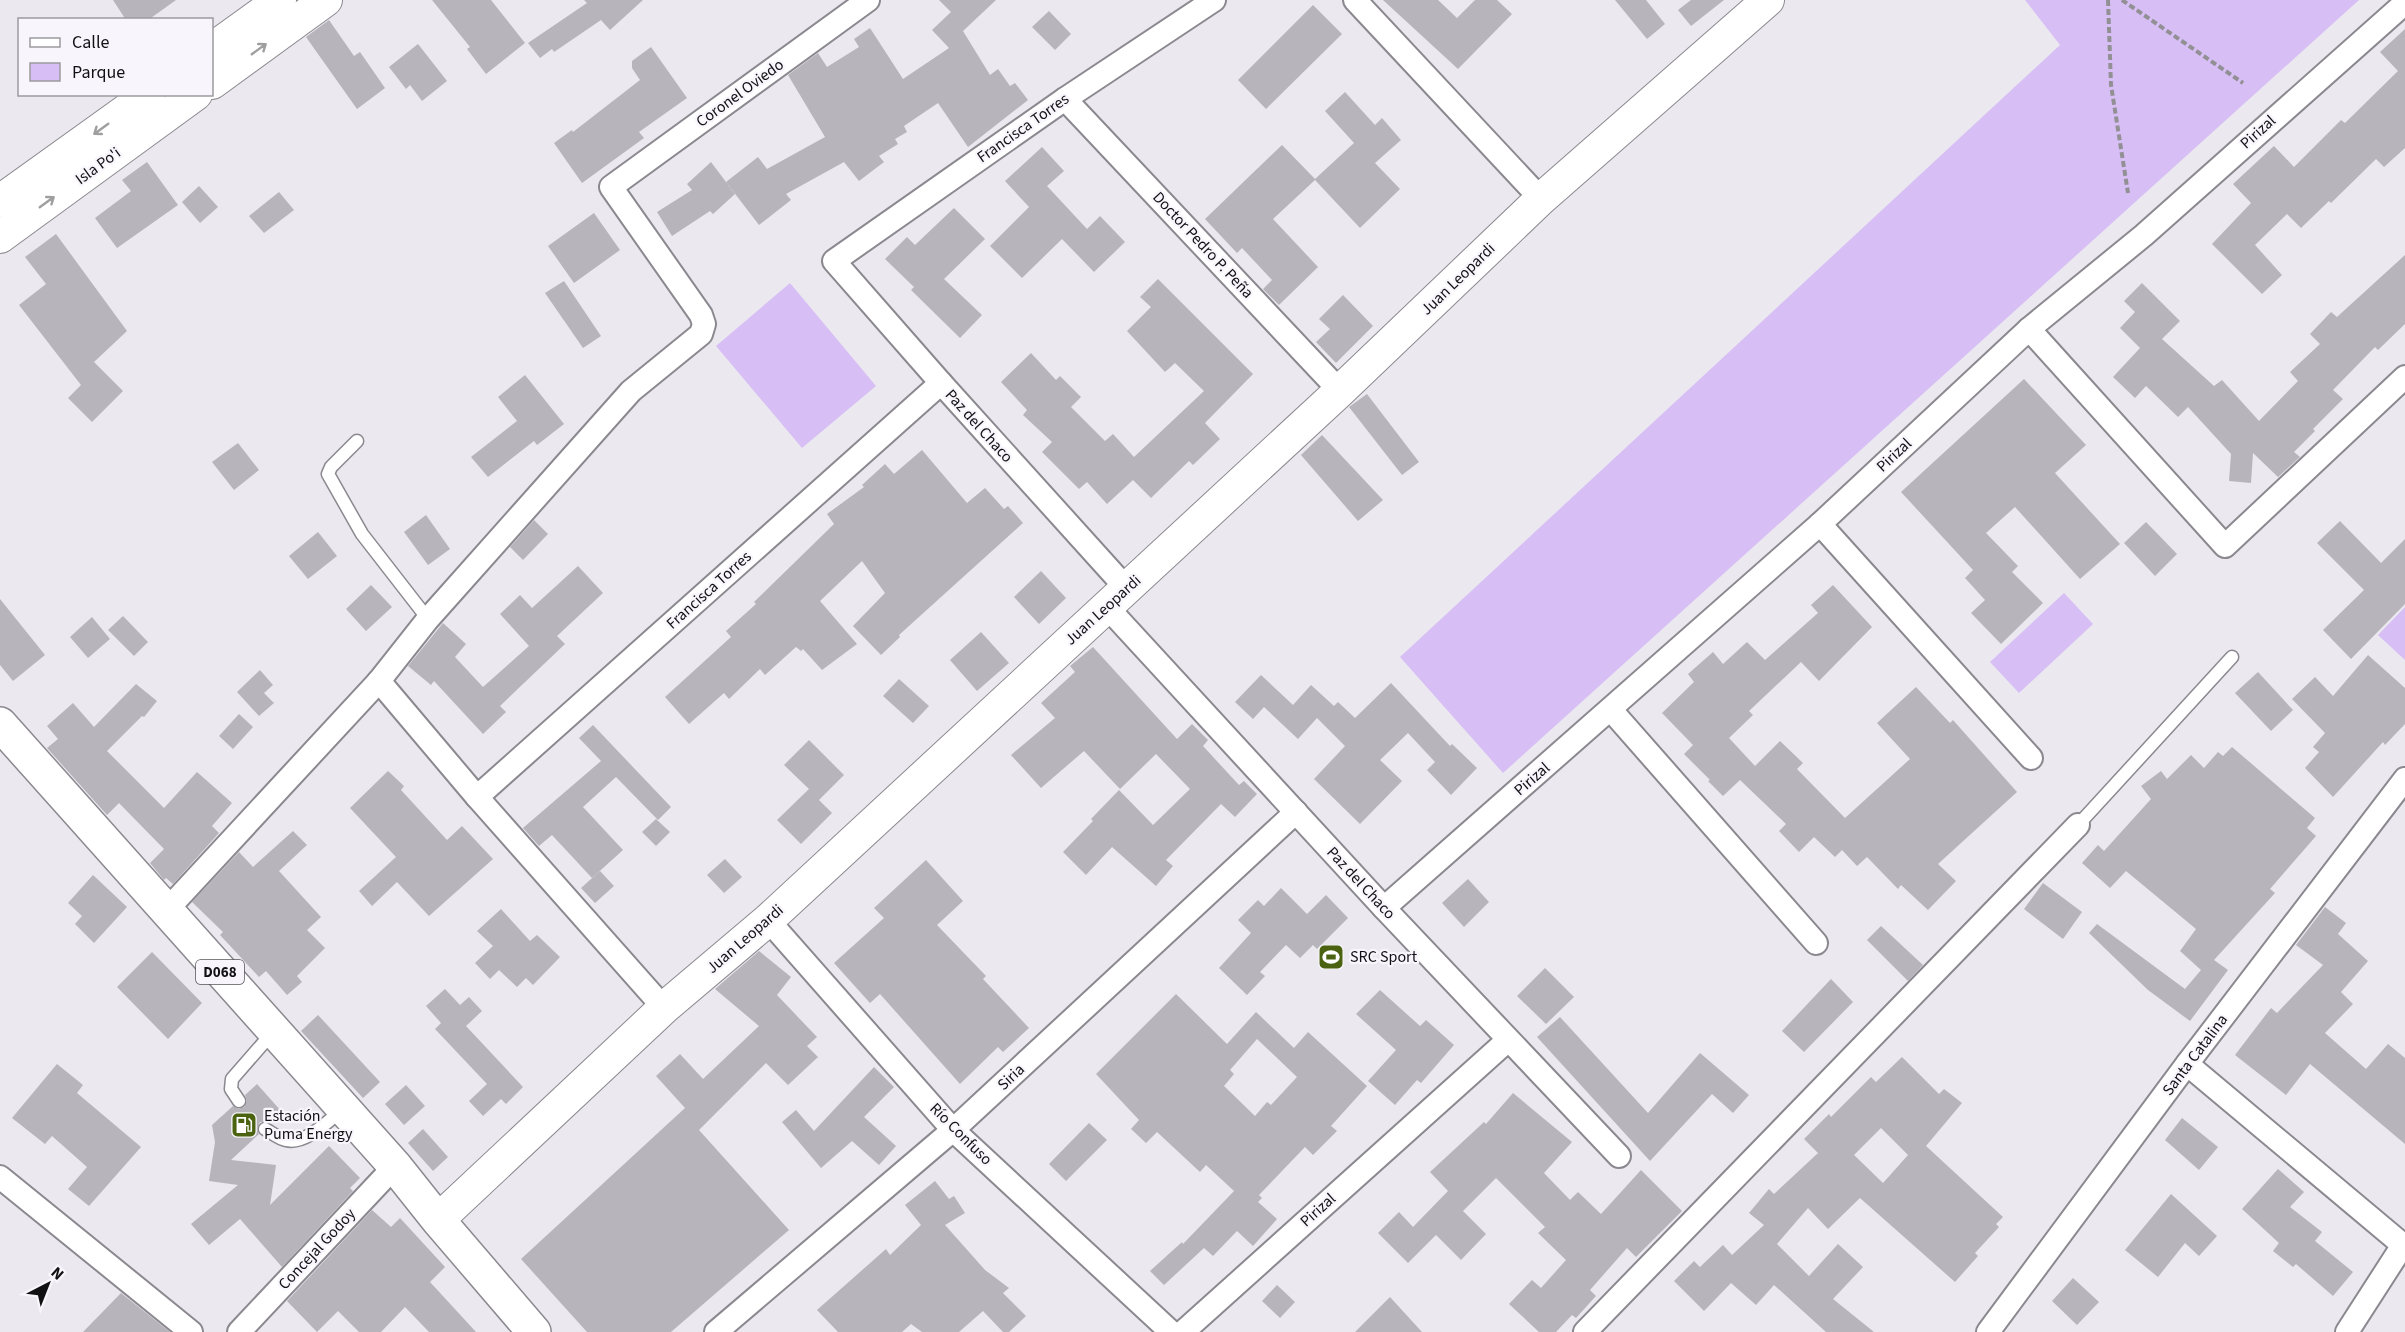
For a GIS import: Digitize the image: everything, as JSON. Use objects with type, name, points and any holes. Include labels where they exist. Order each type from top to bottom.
[{"type":"main road","points":[[213,48],[280,0]]},
{"type":"main road","points":[[213,82],[326,0]]},
{"type":"main road","name":"Juan Leopardi","points":[[438,1220],[664,1008],[768,920],[1341,391],[1541,199],[1768,0]]},
{"type":"main road","name":"Isla Po'i","points":[[0,201],[146,96]]},
{"type":"main road","name":"Isla Po'i","points":[[0,237],[193,96]]},
{"type":"main road","name":"D068","points":[[0,724],[165,912],[395,1166],[534,1332]]},
{"type":"street","name":"Coronel Oviedo","points":[[428,619],[631,391],[703,330],[701,315],[611,187],[868,0]]},
{"type":"street","name":"Francisca Torres","points":[[834,261],[1065,99],[1214,0]]},
{"type":"street","points":[[1355,0],[1541,199]]},
{"type":"street","name":"Pirizal","points":[[1384,908],[1820,524],[2029,329],[2144,235],[2405,3]]},
{"type":"street","name":"Doctor Pedro P. Peña","points":[[1065,99],[1341,391]]},
{"type":"street","name":"Paz del Chaco","points":[[834,261],[940,383],[1296,812],[1619,1156]]},
{"type":"street","points":[[2029,329],[2225,546],[2405,377]]},
{"type":"street","name":"Francisca Torres","points":[[477,797],[940,383]]},
{"type":"street","points":[[1820,524],[2031,758]]},
{"type":"street","points":[[165,912],[379,681],[428,619]]},
{"type":"street","points":[[379,681],[477,797],[664,1008]]},
{"type":"street","points":[[1611,710],[1816,943]]},
{"type":"street","name":"Santa Catalina","points":[[1989,1332],[2187,1064],[2405,779]]},
{"type":"street","name":"Siria","points":[[716,1332],[953,1130],[1296,812]]},
{"type":"street","points":[[1585,1332],[2078,825]]},
{"type":"street","name":"Río Confuso","points":[[768,920],[953,1130],[1171,1332]]},
{"type":"street","name":"Pirizal","points":[[1183,1332],[1508,1040]]},
{"type":"street","points":[[2187,1064],[2404,1245],[2347,1332]]},
{"type":"street","name":"Concejal Godoy","points":[[238,1332],[395,1166]]},
{"type":"street","points":[[0,1177],[191,1332]]},
{"type":"lane","points":[[357,441],[331,467],[328,474],[362,534],[428,619]]},
{"type":"lane","points":[[2078,825],[2232,657]]},
{"type":"lane","points":[[238,1101],[231,1089],[232,1079],[274,1031]]},
{"type":"lane","points":[[265,1129],[285,1140],[297,1140],[309,1135],[343,1109]]},
{"type":"path","points":[[2108,0],[2111,85],[2128,193]]},
{"type":"path","points":[[2122,0],[2243,84]]},
{"type":"green space","points":[[2025,0],[2359,0],[1503,773],[1400,657],[2060,45]]},
{"type":"green space","points":[[790,283],[876,386],[802,448],[716,346]]},
{"type":"green space","points":[[2064,593],[2093,624],[2019,693],[1990,662]]},
{"type":"green space","points":[[2405,607],[2405,660],[2378,635]]},
{"type":"building","points":[[113,0],[176,0],[151,18],[125,18]]},
{"type":"building","points":[[432,0],[491,0],[525,43],[486,74],[467,49],[470,47]]},
{"type":"building","points":[[584,0],[643,0],[610,30],[601,20],[554,52],[552,49],[540,58],[528,43],[587,3]]},
{"type":"building","points":[[939,0],[996,0],[963,31],[990,75],[998,69],[1010,86],[1015,83],[1028,100],[968,147],[938,103],[904,126],[907,132],[895,139],[898,144],[879,156],[884,162],[859,181],[844,162],[786,194],[791,200],[759,225],[726,182],[758,157],[767,169],[825,137],[788,75],[818,53],[827,67],[859,47],[854,39],[870,28],[903,79],[949,48],[932,30],[951,12]]},
{"type":"building","points":[[1383,0],[1438,0],[1457,18],[1475,0],[1497,0],[1512,14],[1458,69]]},
{"type":"building","points":[[1615,0],[1646,0],[1665,24],[1647,39]]},
{"type":"building","points":[[1691,0],[1724,0],[1691,26],[1678,10]]},
{"type":"building","points":[[1313,5],[1342,34],[1266,109],[1238,80]]},
{"type":"building","points":[[1049,11],[1071,34],[1055,50],[1032,27]]},
{"type":"building","points":[[329,20],[354,56],[360,52],[385,88],[357,109],[306,37]]},
{"type":"building","points":[[2405,29],[2405,148],[2384,167],[2376,159],[2331,203],[2329,201],[2301,228],[2287,214],[2255,245],[2282,275],[2262,294],[2212,244],[2251,203],[2233,184],[2274,146],[2294,167],[2341,120],[2345,123],[2398,71],[2380,52]]},
{"type":"building","points":[[418,44],[447,81],[422,101],[410,85],[406,89],[389,67]]},
{"type":"building","points":[[651,47],[687,98],[639,132],[644,138],[582,183],[554,143],[572,130],[573,132],[640,80],[632,68],[632,61]]},
{"type":"building","points":[[1345,92],[1375,125],[1382,118],[1401,140],[1375,163],[1400,189],[1360,228],[1315,180],[1273,219],[1318,267],[1279,305],[1263,289],[1272,280],[1242,248],[1237,253],[1205,219],[1282,145],[1315,179],[1354,143],[1325,111]]},
{"type":"building","points":[[1042,147],[1064,171],[1047,186],[1087,229],[1100,216],[1125,242],[1094,272],[1062,239],[1022,278],[990,246],[1029,207],[1005,181]]},
{"type":"building","points":[[147,162],[178,205],[117,248],[95,218],[131,191],[122,180]]},
{"type":"building","points":[[711,162],[735,194],[713,214],[710,211],[672,236],[657,212],[692,190],[687,184]]},
{"type":"building","points":[[199,186],[218,207],[200,223],[182,202]]},
{"type":"building","points":[[279,192],[294,210],[264,233],[249,216]]},
{"type":"building","points":[[954,208],[985,239],[944,279],[982,315],[960,338],[911,290],[914,287],[885,259],[907,237],[915,245]]},
{"type":"building","points":[[594,213],[620,250],[574,283],[548,246]]},
{"type":"building","points":[[56,234],[127,331],[94,362],[123,391],[92,422],[68,398],[81,385],[19,305],[46,284],[25,257]]},
{"type":"building","points":[[2405,255],[2405,324],[2378,350],[2375,347],[2333,390],[2343,399],[2294,452],[2300,457],[2278,477],[2253,453],[2251,483],[2229,481],[2231,454],[2188,407],[2178,417],[2146,386],[2135,398],[2113,377],[2140,348],[2120,328],[2135,312],[2124,301],[2142,283],[2180,321],[2162,339],[2214,386],[2222,380],[2259,421],[2298,381],[2290,372],[2320,344],[2310,334],[2331,312],[2337,317]]},
{"type":"building","points":[[1158,279],[1253,374],[1205,423],[1220,439],[1193,465],[1189,461],[1151,498],[1133,480],[1107,504],[1087,482],[1079,489],[1042,452],[1052,442],[1023,415],[1027,410],[1001,382],[1031,353],[1056,380],[1060,376],[1081,397],[1071,407],[1105,441],[1113,434],[1134,457],[1204,391],[1175,363],[1165,372],[1127,331],[1151,307],[1140,297]]},
{"type":"building","points":[[564,281],[601,336],[583,348],[545,293]]},
{"type":"building","points":[[1343,295],[1373,326],[1336,363],[1316,342],[1330,329],[1319,319]]},
{"type":"building","points":[[525,375],[564,424],[537,445],[534,441],[488,477],[471,457],[517,421],[498,397]]},
{"type":"building","points":[[2024,379],[2086,445],[2055,473],[2120,544],[2080,579],[2015,507],[1986,533],[2018,566],[2012,572],[2043,603],[2001,644],[1971,613],[1985,600],[1965,578],[1973,570],[1901,492]]},
{"type":"building","points":[[1367,394],[1419,462],[1402,475],[1349,407]]},
{"type":"building","points":[[1322,435],[1383,500],[1358,521],[1301,455]]},
{"type":"building","points":[[238,443],[259,470],[234,490],[212,462]]},
{"type":"building","points":[[922,450],[967,503],[985,488],[1004,509],[1008,506],[1023,523],[899,635],[900,637],[881,655],[853,626],[885,593],[862,561],[820,601],[857,644],[822,670],[803,649],[801,651],[796,647],[765,675],[760,669],[729,699],[724,693],[689,724],[665,697],[731,637],[726,631],[756,604],[754,602],[834,524],[827,514],[864,487],[862,485],[885,464],[894,474]]},
{"type":"building","points":[[426,515],[450,549],[428,565],[404,532]]},
{"type":"building","points":[[534,520],[548,534],[523,560],[510,547]]},
{"type":"building","points":[[2340,521],[2381,563],[2405,539],[2405,604],[2351,659],[2323,630],[2364,590],[2317,543]]},
{"type":"building","points":[[2146,522],[2177,554],[2155,576],[2124,543]]},
{"type":"building","points":[[318,532],[337,556],[308,579],[289,556]]},
{"type":"building","points":[[578,566],[603,593],[557,636],[565,644],[500,706],[506,712],[483,734],[434,681],[431,685],[408,666],[443,623],[466,644],[455,657],[483,687],[529,646],[500,614],[520,595],[532,608]]},
{"type":"building","points":[[1041,571],[1066,598],[1039,624],[1014,597]]},
{"type":"building","points":[[371,585],[392,607],[366,631],[346,609]]},
{"type":"building","points":[[1833,585],[1872,627],[1819,681],[1801,662],[1749,711],[1753,715],[1729,738],[1755,766],[1780,741],[1803,763],[1797,769],[1845,818],[1910,759],[1877,723],[1916,687],[1950,723],[1953,720],[2017,792],[1938,864],[1956,881],[1928,910],[1901,885],[1898,889],[1867,857],[1857,866],[1842,850],[1835,857],[1814,837],[1799,852],[1779,831],[1786,824],[1740,780],[1723,796],[1684,754],[1693,745],[1662,713],[1694,682],[1688,674],[1713,652],[1723,664],[1747,642],[1765,660],[1818,613],[1811,605]]},
{"type":"building","points":[[0,599],[45,655],[13,681],[0,665]]},
{"type":"building","points":[[123,616],[148,642],[134,656],[108,630]]},
{"type":"building","points":[[92,617],[110,639],[88,658],[70,637]]},
{"type":"building","points":[[981,632],[1009,663],[977,691],[950,660]]},
{"type":"building","points":[[1093,647],[1177,739],[1192,724],[1208,740],[1203,746],[1239,785],[1244,781],[1257,794],[1235,817],[1221,804],[1166,860],[1173,866],[1156,886],[1112,847],[1086,875],[1063,852],[1119,790],[1153,825],[1190,789],[1156,754],[1120,789],[1084,751],[1041,788],[1011,755],[1055,718],[1041,703],[1075,672],[1070,666]]},
{"type":"building","points":[[2368,655],[2405,688],[2405,724],[2385,745],[2383,742],[2333,797],[2305,768],[2319,752],[2313,747],[2325,733],[2292,699],[2315,677],[2333,696]]},
{"type":"building","points":[[260,670],[273,685],[264,693],[274,703],[259,716],[237,692]]},
{"type":"building","points":[[2258,672],[2293,710],[2271,731],[2235,693]]},
{"type":"building","points":[[1261,675],[1293,705],[1311,685],[1334,706],[1338,702],[1355,718],[1391,683],[1450,746],[1452,744],[1477,768],[1451,795],[1427,770],[1435,762],[1408,733],[1380,760],[1402,781],[1360,824],[1314,779],[1345,746],[1317,718],[1298,739],[1264,707],[1253,719],[1235,702]]},
{"type":"building","points":[[899,679],[929,706],[913,723],[883,696]]},
{"type":"building","points":[[136,684],[157,701],[144,717],[142,716],[107,751],[164,808],[197,772],[232,803],[212,826],[219,833],[173,884],[166,878],[164,880],[150,863],[164,849],[119,803],[107,815],[47,748],[58,739],[47,726],[73,703],[94,727]]},
{"type":"building","points":[[239,714],[253,727],[233,749],[219,736]]},
{"type":"building","points":[[593,725],[671,807],[658,820],[616,777],[583,807],[623,850],[592,878],[552,835],[539,846],[523,828],[601,761],[579,738]]},
{"type":"building","points":[[809,740],[844,775],[819,800],[832,813],[801,844],[777,820],[809,789],[784,765]]},
{"type":"building","points":[[2232,747],[2315,818],[2307,828],[2316,836],[2270,889],[2275,893],[2214,960],[2228,970],[2190,1021],[2148,990],[2089,933],[2097,924],[2185,989],[2201,970],[2180,951],[2196,929],[2126,871],[2110,888],[2082,863],[2098,845],[2104,851],[2151,799],[2141,786],[2161,771],[2167,779],[2191,755],[2204,768],[2218,752],[2223,756]]},
{"type":"building","points":[[388,771],[404,786],[401,790],[447,840],[462,826],[493,859],[429,916],[397,882],[372,906],[359,891],[396,857],[350,808]]},
{"type":"building","points":[[656,819],[670,832],[656,846],[642,832]]},
{"type":"building","points":[[293,831],[307,845],[279,871],[321,917],[307,930],[325,948],[297,976],[302,982],[287,995],[266,971],[259,977],[220,935],[223,932],[192,902],[239,852],[253,867]]},
{"type":"building","points":[[725,859],[742,877],[724,893],[707,875]]},
{"type":"building","points":[[926,860],[963,901],[937,925],[986,976],[983,979],[1029,1028],[1003,1052],[998,1047],[960,1084],[880,994],[870,1003],[834,963],[884,918],[874,908]]},
{"type":"building","points":[[600,871],[614,886],[595,903],[581,888]]},
{"type":"building","points":[[93,875],[127,907],[94,943],[75,924],[82,916],[68,903]]},
{"type":"building","points":[[1468,879],[1489,902],[1464,927],[1442,903]]},
{"type":"building","points":[[2043,883],[2082,912],[2063,939],[2024,909]]},
{"type":"building","points":[[1281,888],[1307,914],[1326,895],[1348,918],[1317,949],[1313,945],[1300,958],[1286,945],[1260,972],[1265,976],[1247,995],[1219,968],[1251,933],[1238,920],[1258,900],[1264,906]]},
{"type":"building","points":[[2325,907],[2346,923],[2338,934],[2368,961],[2341,992],[2353,1004],[2325,1033],[2366,1069],[2388,1044],[2405,1058],[2405,1144],[2310,1064],[2286,1095],[2235,1055],[2271,1008],[2277,1013],[2323,965],[2296,945]]},
{"type":"building","points":[[501,909],[530,941],[537,935],[560,957],[533,985],[526,978],[517,987],[499,970],[490,979],[475,963],[493,946],[477,931]]},
{"type":"building","points":[[1881,926],[1923,965],[1908,981],[1867,940]]},
{"type":"building","points":[[759,951],[791,977],[777,995],[817,1037],[807,1046],[818,1057],[788,1085],[766,1063],[699,1130],[789,1230],[671,1332],[587,1332],[521,1259],[685,1108],[656,1076],[680,1054],[703,1079],[759,1026],[715,989]]},
{"type":"building","points":[[152,952],[202,1003],[168,1039],[117,987]]},
{"type":"building","points":[[1545,968],[1574,997],[1546,1024],[1517,996]]},
{"type":"building","points":[[1831,979],[1853,1002],[1804,1052],[1782,1031]]},
{"type":"building","points":[[445,989],[460,1005],[469,997],[482,1011],[466,1026],[523,1087],[506,1104],[501,1099],[483,1116],[469,1101],[487,1084],[435,1029],[441,1023],[426,1006]]},
{"type":"building","points":[[1380,990],[1420,1026],[1426,1020],[1454,1045],[1421,1083],[1417,1080],[1395,1105],[1368,1081],[1396,1050],[1356,1014]]},
{"type":"building","points":[[1176,994],[1227,1044],[1256,1012],[1294,1048],[1308,1032],[1367,1086],[1331,1126],[1337,1131],[1313,1155],[1305,1147],[1259,1195],[1262,1198],[1258,1202],[1277,1219],[1253,1246],[1237,1231],[1213,1256],[1204,1248],[1164,1285],[1150,1271],[1182,1242],[1183,1244],[1234,1191],[1206,1165],[1200,1172],[1157,1132],[1146,1143],[1131,1129],[1139,1120],[1096,1074]],"holes":[[[1257,1039],[1297,1077],[1271,1105],[1267,1102],[1255,1116],[1224,1086],[1234,1074],[1230,1070]]]},
{"type":"building","points":[[318,1015],[380,1082],[363,1098],[301,1031]]},
{"type":"building","points":[[1560,1017],[1648,1113],[1700,1053],[1749,1095],[1733,1113],[1712,1094],[1650,1161],[1537,1037]]},
{"type":"building","points":[[1902,1057],[1939,1094],[1944,1089],[1962,1103],[1926,1146],[2003,1217],[1996,1224],[1999,1227],[1975,1253],[1978,1256],[1955,1282],[1860,1198],[1828,1229],[1808,1208],[1777,1244],[1809,1276],[1838,1244],[1863,1267],[1833,1299],[1874,1332],[1826,1332],[1774,1285],[1756,1305],[1731,1283],[1704,1311],[1674,1281],[1694,1261],[1700,1267],[1723,1245],[1732,1255],[1764,1225],[1749,1213],[1769,1189],[1774,1194],[1818,1153],[1804,1139],[1829,1114],[1831,1117],[1871,1077],[1876,1082]],"holes":[[[1881,1128],[1908,1155],[1883,1183],[1854,1155]]]},
{"type":"building","points":[[57,1064],[83,1085],[77,1093],[141,1147],[89,1206],[68,1189],[87,1167],[52,1136],[45,1144],[12,1118]]},
{"type":"building","points":[[874,1067],[894,1087],[864,1117],[896,1146],[879,1165],[852,1141],[821,1168],[782,1122],[796,1110],[814,1131]]},
{"type":"building","points":[[257,1084],[282,1112],[271,1123],[260,1122],[257,1129],[259,1134],[231,1160],[276,1165],[270,1205],[329,1146],[360,1178],[350,1188],[353,1191],[282,1267],[240,1219],[209,1245],[191,1224],[238,1185],[209,1181],[215,1142],[212,1125],[233,1106],[239,1109],[244,1107],[247,1101],[245,1095]]},
{"type":"building","points":[[406,1085],[425,1106],[404,1125],[385,1104]]},
{"type":"building","points":[[1513,1093],[1572,1142],[1544,1173],[1570,1200],[1578,1192],[1601,1214],[1641,1170],[1682,1211],[1636,1257],[1627,1248],[1590,1290],[1596,1296],[1576,1318],[1572,1315],[1556,1332],[1539,1332],[1509,1304],[1532,1280],[1541,1288],[1566,1260],[1538,1233],[1545,1227],[1496,1178],[1463,1211],[1486,1234],[1461,1260],[1436,1235],[1408,1263],[1378,1233],[1399,1212],[1413,1227],[1448,1191],[1430,1172],[1484,1122],[1486,1124]]},
{"type":"building","points":[[2182,1118],[2218,1147],[2199,1170],[2165,1140]]},
{"type":"building","points":[[1089,1123],[1107,1140],[1066,1181],[1049,1164]]},
{"type":"building","points":[[423,1129],[448,1157],[433,1171],[408,1143]]},
{"type":"building","points":[[2278,1169],[2304,1192],[2290,1207],[2322,1232],[2315,1241],[2353,1272],[2333,1296],[2296,1264],[2293,1267],[2273,1251],[2279,1243],[2242,1209]]},
{"type":"building","points":[[935,1181],[949,1199],[954,1196],[965,1213],[945,1225],[985,1270],[1009,1288],[1003,1293],[1026,1316],[1009,1332],[1003,1332],[983,1311],[959,1332],[922,1332],[911,1324],[902,1332],[838,1332],[817,1310],[886,1249],[890,1255],[921,1225],[905,1205]]},
{"type":"building","points":[[2171,1194],[2217,1236],[2199,1256],[2185,1243],[2158,1277],[2125,1250]]},
{"type":"building","points":[[372,1210],[391,1227],[400,1218],[445,1267],[430,1282],[476,1332],[429,1332],[405,1307],[381,1332],[359,1332],[338,1311],[317,1332],[287,1301]]},
{"type":"building","points":[[2073,1278],[2099,1302],[2077,1325],[2052,1301]]},
{"type":"building","points":[[1277,1285],[1295,1302],[1280,1318],[1262,1301]]},
{"type":"building","points":[[121,1293],[170,1332],[83,1332]]},
{"type":"building","points":[[1390,1297],[1422,1332],[1355,1332]]},
{"type":"place","name":"SRC Sport","points":[[1331,957]]},
{"type":"place","name":"Estación Puma Energy","points":[[244,1125]]}]
